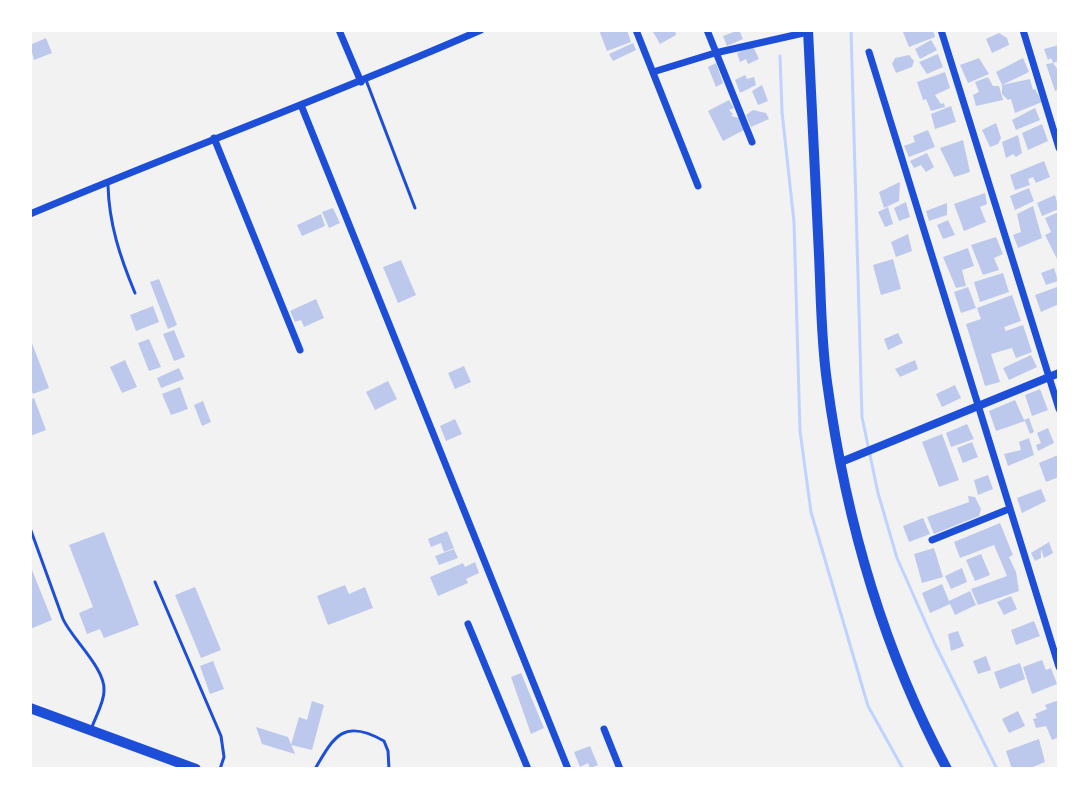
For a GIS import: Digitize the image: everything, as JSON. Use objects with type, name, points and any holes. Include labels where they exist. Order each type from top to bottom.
[{"type":"main road","points":[[808,31],[824,350],[841,462],[861,550],[886,632],[923,723],[947,769]]},
{"type":"main road","points":[[30,708],[196,769]]},
{"type":"street","points":[[339,30],[363,81]]},
{"type":"street","points":[[636,30],[698,186]]},
{"type":"street","points":[[707,30],[752,142]]},
{"type":"street","points":[[941,30],[1059,409]]},
{"type":"street","points":[[1023,30],[1059,148]]},
{"type":"street","points":[[31,212],[363,81],[478,31]]},
{"type":"street","points":[[653,72],[715,53],[808,31]]},
{"type":"street","points":[[869,52],[1059,667]]},
{"type":"street","points":[[301,105],[568,769]]},
{"type":"street","points":[[214,138],[300,350]]},
{"type":"street","points":[[841,462],[1059,373]]},
{"type":"street","points":[[932,540],[1009,509]]},
{"type":"street","points":[[468,624],[528,769]]},
{"type":"street","points":[[604,729],[620,769]]},
{"type":"lane","points":[[363,81],[415,208]]},
{"type":"lane","points":[[108,181],[117,247],[135,293]]},
{"type":"lane","points":[[30,528],[69,633],[91,660],[103,683],[105,691],[91,730]]},
{"type":"lane","points":[[155,582],[221,736],[224,757],[220,769]]},
{"type":"lane","points":[[315,769],[333,739],[342,732],[355,730],[384,741],[389,769]]},
{"type":"building","points":[[599,30],[627,30],[631,42],[607,51]]},
{"type":"building","points":[[652,30],[675,30],[676,35],[660,44]]},
{"type":"building","points":[[739,30],[743,39],[727,46],[723,36]]},
{"type":"building","points":[[933,30],[935,37],[909,47],[903,32]]},
{"type":"building","points":[[999,33],[1007,38],[1009,45],[992,53],[986,39]]},
{"type":"building","points":[[46,38],[52,53],[34,60],[30,45]]},
{"type":"building","points":[[931,40],[937,50],[920,59],[915,49]]},
{"type":"building","points":[[633,43],[636,50],[613,61],[609,54]]},
{"type":"building","points":[[1059,45],[1059,61],[1053,63],[1051,58],[1048,60],[1044,49]]},
{"type":"building","points":[[753,46],[759,59],[748,64],[746,59],[740,62],[737,53]]},
{"type":"building","points":[[938,54],[943,67],[927,74],[919,62]]},
{"type":"building","points":[[909,55],[914,61],[912,67],[896,73],[892,64],[895,58]]},
{"type":"building","points":[[979,58],[989,74],[968,83],[960,65]]},
{"type":"building","points":[[1023,58],[1029,72],[1002,85],[996,72]]},
{"type":"building","points":[[716,63],[723,83],[716,87],[708,67]]},
{"type":"building","points":[[1053,63],[1059,71],[1059,89],[1055,91],[1046,64]]},
{"type":"building","points":[[945,72],[950,88],[935,95],[945,107],[931,111],[926,99],[923,100],[917,82]]},
{"type":"building","points":[[745,75],[747,79],[754,77],[756,85],[740,93],[735,80]]},
{"type":"building","points":[[988,77],[993,86],[999,86],[1003,100],[976,106],[973,95],[979,92],[975,82]]},
{"type":"building","points":[[1030,79],[1033,90],[1042,102],[1015,113],[1011,99],[1002,94],[1002,85]]},
{"type":"building","points":[[762,85],[768,101],[758,105],[752,91]]},
{"type":"building","points":[[729,100],[734,108],[729,110],[733,114],[731,116],[740,118],[744,130],[723,141],[708,111]]},
{"type":"building","points":[[951,106],[956,122],[935,129],[931,114]]},
{"type":"building","points":[[1035,108],[1040,120],[1016,130],[1012,120]]},
{"type":"building","points":[[753,110],[766,113],[769,119],[751,127],[746,115]]},
{"type":"building","points":[[996,123],[1001,138],[998,144],[990,147],[982,130]]},
{"type":"building","points":[[1042,124],[1048,141],[1028,150],[1022,133]]},
{"type":"building","points":[[928,130],[935,147],[909,157],[904,146],[915,142],[913,136]]},
{"type":"building","points":[[1018,135],[1022,153],[1006,158],[1002,142]]},
{"type":"building","points":[[963,140],[970,172],[954,177],[940,148]]},
{"type":"building","points":[[927,153],[934,167],[926,172],[921,165],[914,168],[910,161]]},
{"type":"building","points":[[1044,161],[1050,177],[1036,183],[1033,177],[1028,179],[1030,185],[1015,190],[1010,175]]},
{"type":"building","points":[[900,182],[899,201],[884,208],[879,192]]},
{"type":"building","points":[[1029,188],[1034,201],[1015,210],[1010,196]]},
{"type":"building","points":[[985,193],[987,204],[980,207],[986,222],[964,231],[954,204]]},
{"type":"building","points":[[1055,195],[1059,209],[1042,216],[1037,203]]},
{"type":"building","points":[[906,202],[910,217],[899,221],[894,208]]},
{"type":"building","points":[[947,203],[947,215],[929,221],[926,211]]},
{"type":"building","points":[[1033,206],[1042,238],[1018,248],[1013,235],[1021,232],[1017,214]]},
{"type":"building","points":[[888,207],[893,224],[885,227],[878,212]]},
{"type":"building","points":[[333,208],[340,223],[329,228],[322,212]]},
{"type":"building","points":[[1059,212],[1059,263],[1045,235],[1051,232],[1045,218]]},
{"type":"building","points":[[321,214],[325,226],[302,236],[297,225]]},
{"type":"building","points":[[948,220],[955,235],[943,239],[937,225]]},
{"type":"building","points":[[908,234],[912,251],[896,257],[891,242]]},
{"type":"building","points":[[996,237],[1003,254],[994,258],[999,270],[983,275],[971,245]]},
{"type":"building","points":[[968,248],[974,266],[962,270],[966,286],[956,288],[943,257]]},
{"type":"building","points":[[893,259],[901,289],[881,295],[873,265]]},
{"type":"building","points":[[401,260],[416,295],[398,303],[383,267]]},
{"type":"building","points":[[1054,268],[1058,281],[1046,285],[1041,273]]},
{"type":"building","points":[[1003,273],[1009,292],[980,302],[974,282]]},
{"type":"building","points":[[159,279],[177,325],[168,329],[150,282]]},
{"type":"building","points":[[968,287],[976,308],[961,313],[954,292]]},
{"type":"building","points":[[1057,287],[1059,304],[1041,312],[1035,295]]},
{"type":"building","points":[[1012,295],[1021,321],[1004,327],[1006,331],[1023,325],[1032,352],[1016,358],[1012,348],[991,354],[1000,382],[985,386],[966,324],[981,319],[977,308]]},
{"type":"building","points":[[316,299],[324,318],[304,327],[301,320],[295,322],[290,311]]},
{"type":"building","points":[[153,306],[159,322],[136,331],[130,315]]},
{"type":"building","points":[[174,330],[185,357],[174,361],[163,334]]},
{"type":"building","points":[[898,333],[903,343],[888,350],[884,339]]},
{"type":"building","points":[[30,338],[49,388],[33,394],[30,387]]},
{"type":"building","points":[[149,339],[161,367],[149,371],[138,343]]},
{"type":"building","points":[[1031,355],[1037,367],[1009,380],[1003,368]]},
{"type":"building","points":[[125,360],[137,387],[122,393],[110,367]]},
{"type":"building","points":[[915,360],[918,369],[900,377],[895,369]]},
{"type":"building","points":[[464,366],[471,382],[455,389],[448,373]]},
{"type":"building","points":[[179,368],[184,379],[161,388],[157,378]]},
{"type":"building","points":[[388,381],[397,399],[375,410],[366,392]]},
{"type":"building","points":[[955,385],[961,398],[942,407],[936,394]]},
{"type":"building","points":[[180,387],[188,409],[171,415],[162,394]]},
{"type":"building","points":[[1040,389],[1048,410],[1032,416],[1025,395]]},
{"type":"building","points":[[34,398],[46,430],[30,436],[30,400]]},
{"type":"building","points":[[1015,400],[1024,420],[1029,418],[1034,432],[1030,434],[1025,421],[996,431],[989,411]]},
{"type":"building","points":[[203,401],[211,422],[202,426],[194,405]]},
{"type":"building","points":[[455,419],[462,434],[446,441],[440,426]]},
{"type":"building","points":[[967,424],[974,439],[951,447],[946,433]]},
{"type":"building","points":[[1048,428],[1054,443],[1038,451],[1036,445],[1041,443],[1037,433]]},
{"type":"building","points":[[942,434],[959,480],[939,487],[922,442]]},
{"type":"building","points":[[1029,438],[1034,455],[1008,466],[1004,454],[1021,450],[1019,442]]},
{"type":"building","points":[[972,442],[978,457],[963,463],[957,448]]},
{"type":"building","points":[[1058,455],[1059,477],[1046,482],[1039,463]]},
{"type":"building","points":[[988,475],[993,489],[978,495],[974,480]]},
{"type":"building","points":[[1041,489],[1046,501],[1022,513],[1017,498]]},
{"type":"building","points":[[968,496],[975,497],[981,509],[979,516],[934,534],[927,517],[969,502]]},
{"type":"building","points":[[923,518],[930,534],[909,542],[903,526]]},
{"type":"building","points":[[1000,523],[1013,555],[1009,557],[1016,572],[1019,591],[978,605],[971,589],[1007,576],[994,545],[960,558],[954,542]]},
{"type":"building","points":[[447,531],[454,548],[444,552],[441,543],[431,547],[428,539]]},
{"type":"building","points":[[104,532],[139,625],[104,638],[100,629],[87,634],[79,613],[93,607],[69,545]]},
{"type":"building","points":[[1049,542],[1053,553],[1044,558],[1041,549],[1041,558],[1035,561],[1031,553]]},
{"type":"building","points":[[934,548],[943,577],[922,583],[914,554]]},
{"type":"building","points":[[454,549],[458,558],[439,565],[435,556]]},
{"type":"building","points":[[981,554],[990,575],[975,581],[966,560]]},
{"type":"building","points":[[475,562],[479,573],[466,579],[468,583],[438,596],[430,577],[463,563],[465,567]]},
{"type":"building","points":[[30,565],[52,620],[30,629]]},
{"type":"building","points":[[962,568],[967,582],[951,589],[945,576]]},
{"type":"building","points":[[942,584],[949,601],[970,591],[976,605],[955,615],[950,604],[930,613],[922,593]]},
{"type":"building","points":[[345,585],[349,594],[365,587],[373,608],[328,625],[317,596]]},
{"type":"building","points":[[195,587],[221,650],[201,658],[175,595]]},
{"type":"building","points":[[1011,596],[1017,609],[1004,615],[997,602]]},
{"type":"building","points":[[1034,621],[1040,636],[1016,645],[1011,630]]},
{"type":"building","points":[[958,631],[964,646],[951,651],[948,634]]},
{"type":"building","points":[[986,656],[991,670],[978,674],[973,661]]},
{"type":"building","points":[[1042,660],[1046,670],[1051,668],[1057,684],[1032,694],[1023,667]]},
{"type":"building","points":[[213,661],[224,689],[210,694],[200,666]]},
{"type":"building","points":[[1020,663],[1025,679],[1000,689],[994,672]]},
{"type":"building","points":[[521,673],[544,728],[531,734],[511,677]]},
{"type":"building","points":[[1059,700],[1059,737],[1052,740],[1046,726],[1036,728],[1033,719],[1037,718],[1035,714],[1047,709],[1045,705]]},
{"type":"building","points":[[312,701],[324,705],[312,750],[291,745],[299,717],[307,720]]},
{"type":"building","points":[[1018,711],[1025,726],[1009,733],[1002,719]]},
{"type":"building","points":[[256,727],[288,737],[295,754],[262,744]]},
{"type":"building","points":[[1039,739],[1045,762],[1028,769],[1012,769],[1006,751]]},
{"type":"building","points":[[590,746],[598,765],[590,768],[588,763],[580,767],[574,752]]},
{"type":"waterway","points":[[851,30],[862,417],[878,493],[897,558],[935,644],[997,769]]},
{"type":"waterway","points":[[780,56],[782,112],[794,222],[800,431],[811,512],[868,706],[903,769]]}]
